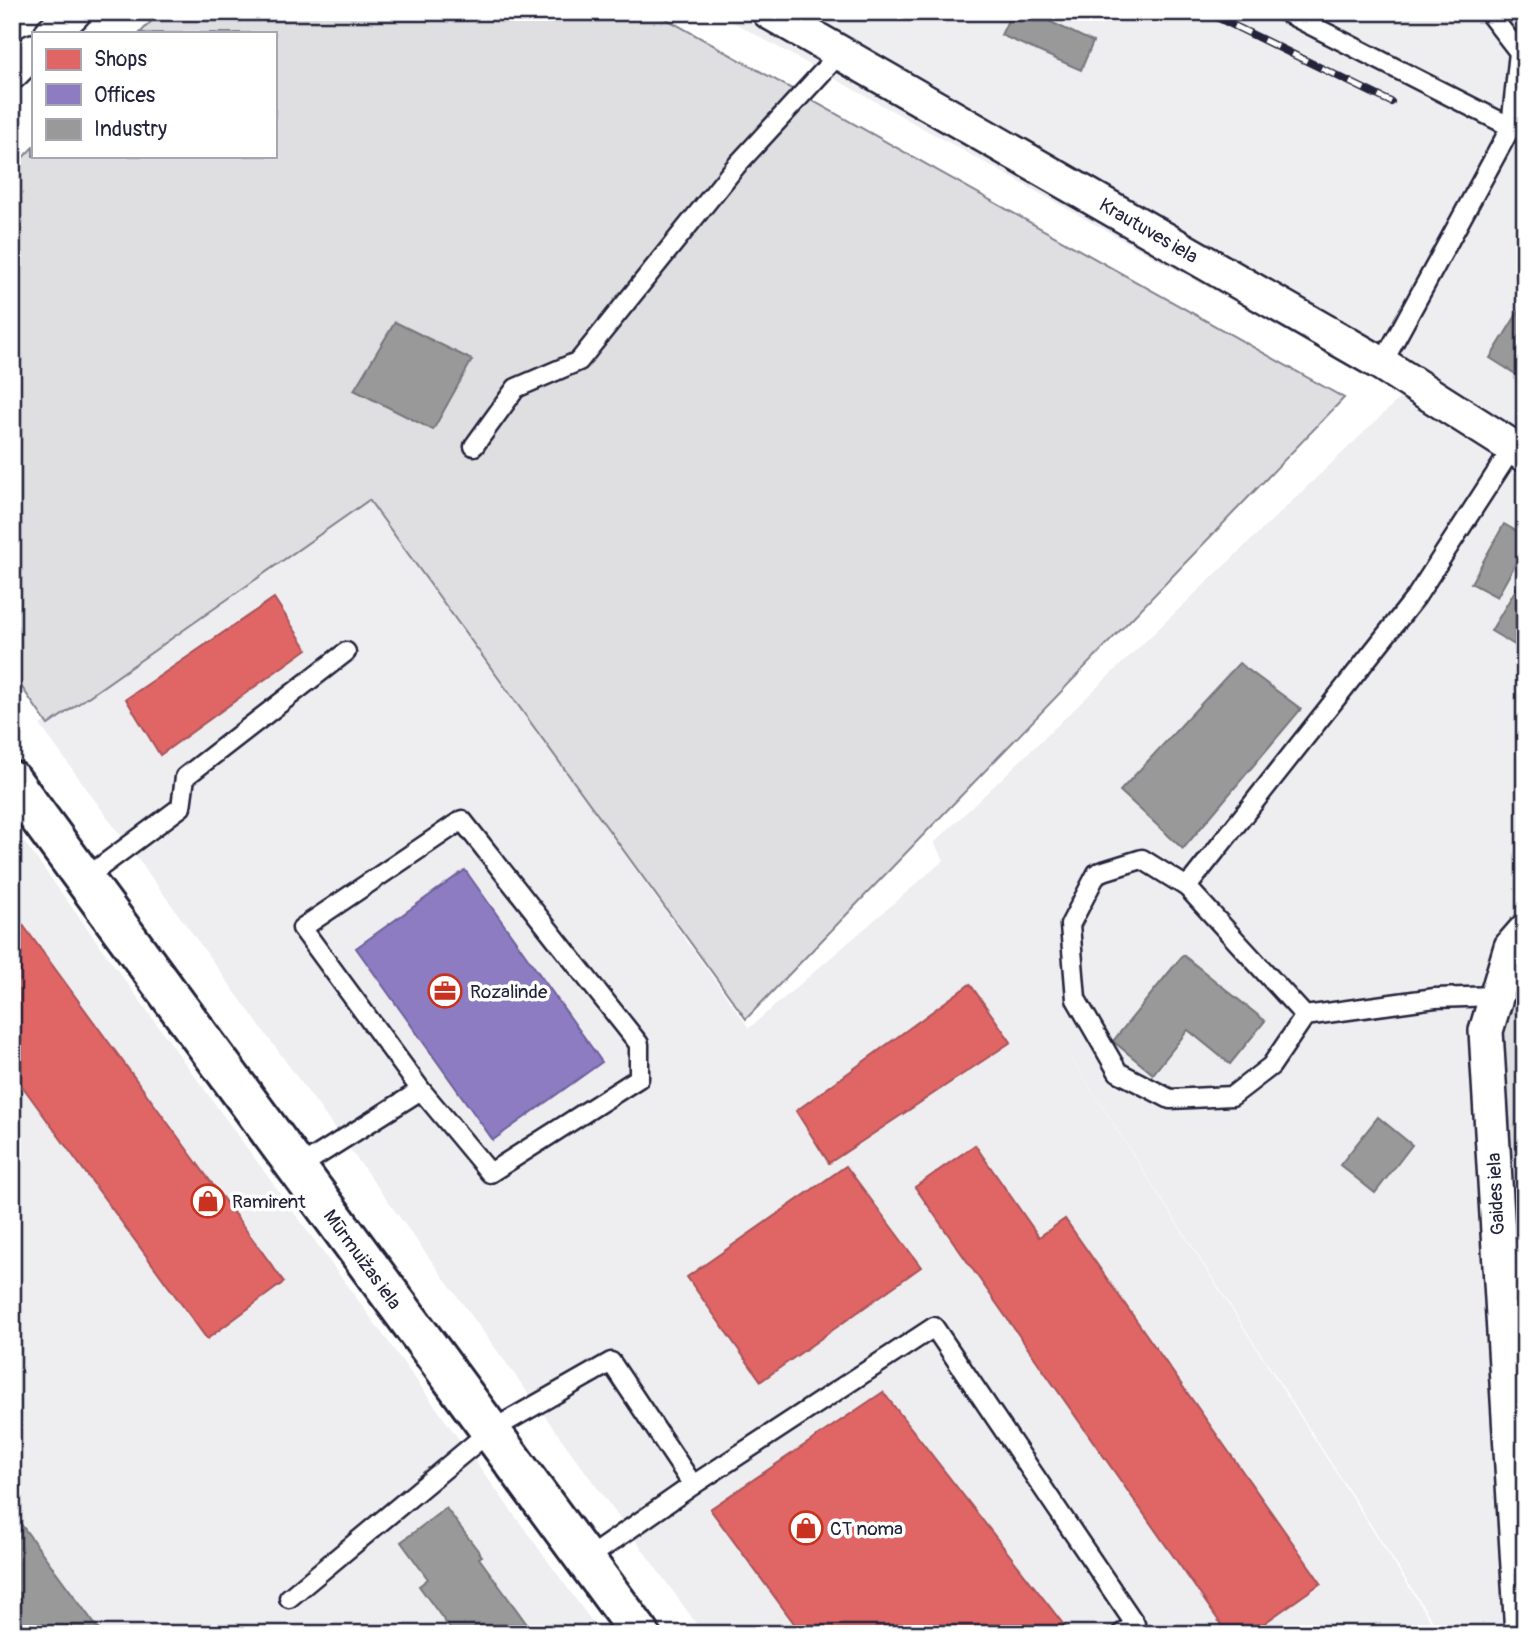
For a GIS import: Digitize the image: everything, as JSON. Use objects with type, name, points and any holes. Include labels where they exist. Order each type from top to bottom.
[{"type":"street","points":[[53,32],[74,12]]},
{"type":"street","name":"Krautuves iela","points":[[769,12],[1382,364],[1519,451]]},
{"type":"street","points":[[12,72],[32,52]]},
{"type":"street","name":"Mūrmuižas iela","points":[[12,781],[640,1634]]},
{"type":"street","name":"Gaides iela","points":[[1522,1634],[1486,1031],[1511,947],[1525,931]]},
{"type":"lane","points":[[1285,12],[1511,127]]},
{"type":"lane","points":[[1382,364],[1511,127],[1519,52],[1488,12]]},
{"type":"lane","points":[[474,446],[516,388],[579,361],[736,166],[841,53]]},
{"type":"lane","points":[[1187,887],[1416,597],[1519,451]]},
{"type":"lane","points":[[84,879],[181,807],[185,777],[346,652]]},
{"type":"lane","points":[[462,820],[639,1044],[639,1077],[490,1173],[421,1090],[302,928],[462,820]]},
{"type":"lane","points":[[1305,1016],[1187,887],[1142,859],[1097,873],[1070,925],[1076,999],[1118,1072],[1170,1099],[1233,1096],[1271,1066],[1305,1016],[1435,998],[1496,996]]},
{"type":"lane","points":[[296,1169],[421,1090]]},
{"type":"lane","points":[[585,1560],[693,1485],[934,1326],[1135,1624],[1121,1634]]},
{"type":"lane","points":[[289,1598],[490,1431],[611,1362],[693,1485]]},
{"type":"shaded area","points":[[160,12],[654,12],[1344,398],[746,1019],[369,500],[48,725],[12,673],[12,169],[32,148],[32,158],[276,158],[276,32],[141,32]]},
{"type":"shaded area","points":[[715,12],[1525,12],[1525,1634],[1441,1634],[1020,978],[1439,1634],[704,1634],[40,725],[369,498],[749,1028],[944,860],[934,843],[1402,396]]},
{"type":"shaded area","points":[[12,825],[601,1634],[12,1634]]},
{"type":"shaded area","points":[[1525,955],[1525,1487],[1501,1043]]},
{"type":"building: Shops","points":[[274,598],[307,649],[160,755],[126,699]]},
{"type":"building: Shops","points":[[12,910],[284,1282],[207,1339],[12,1072]]},
{"type":"building: Shops","points":[[970,984],[1011,1042],[829,1163],[796,1111]]},
{"type":"building: Shops","points":[[975,1145],[1039,1237],[1065,1219],[1321,1583],[1249,1634],[1228,1634],[915,1187]]},
{"type":"building: Shops","points":[[846,1166],[921,1267],[761,1381],[687,1277]]},
{"type":"building: Shops","points":[[883,1392],[1067,1629],[1060,1634],[802,1634],[710,1509]]},
{"type":"building: Offices","points":[[465,870],[602,1062],[493,1140],[356,948]]},
{"type":"building: Industry","points":[[1012,12],[1030,12],[1093,42],[1081,70],[1001,35]]},
{"type":"building: Industry","points":[[1525,301],[1525,380],[1490,358]]},
{"type":"building: Industry","points":[[395,322],[472,360],[433,430],[354,390]]},
{"type":"building: Industry","points":[[1504,524],[1525,536],[1525,547],[1497,597],[1471,583]]},
{"type":"building: Industry","points":[[1525,574],[1525,651],[1491,631]]},
{"type":"building: Industry","points":[[1239,663],[1301,709],[1183,849],[1120,791]]},
{"type":"building: Industry","points":[[1183,955],[1265,1021],[1230,1064],[1188,1030],[1153,1074],[1113,1041]]},
{"type":"building: Industry","points":[[1378,1117],[1412,1145],[1375,1193],[1340,1165]]},
{"type":"building: Industry","points":[[446,1508],[534,1634],[454,1634],[419,1586],[428,1579],[401,1542]]},
{"type":"building: Industry","points":[[12,1512],[102,1634],[12,1634]]},
{"type":"railway","points":[[1206,12],[1391,102]]},
{"type":"place","name":"Rozalinde","points":[[445,991]]},
{"type":"place","name":"Ramirent","points":[[208,1201]]},
{"type":"place","name":"CT noma","points":[[806,1528]]}]
